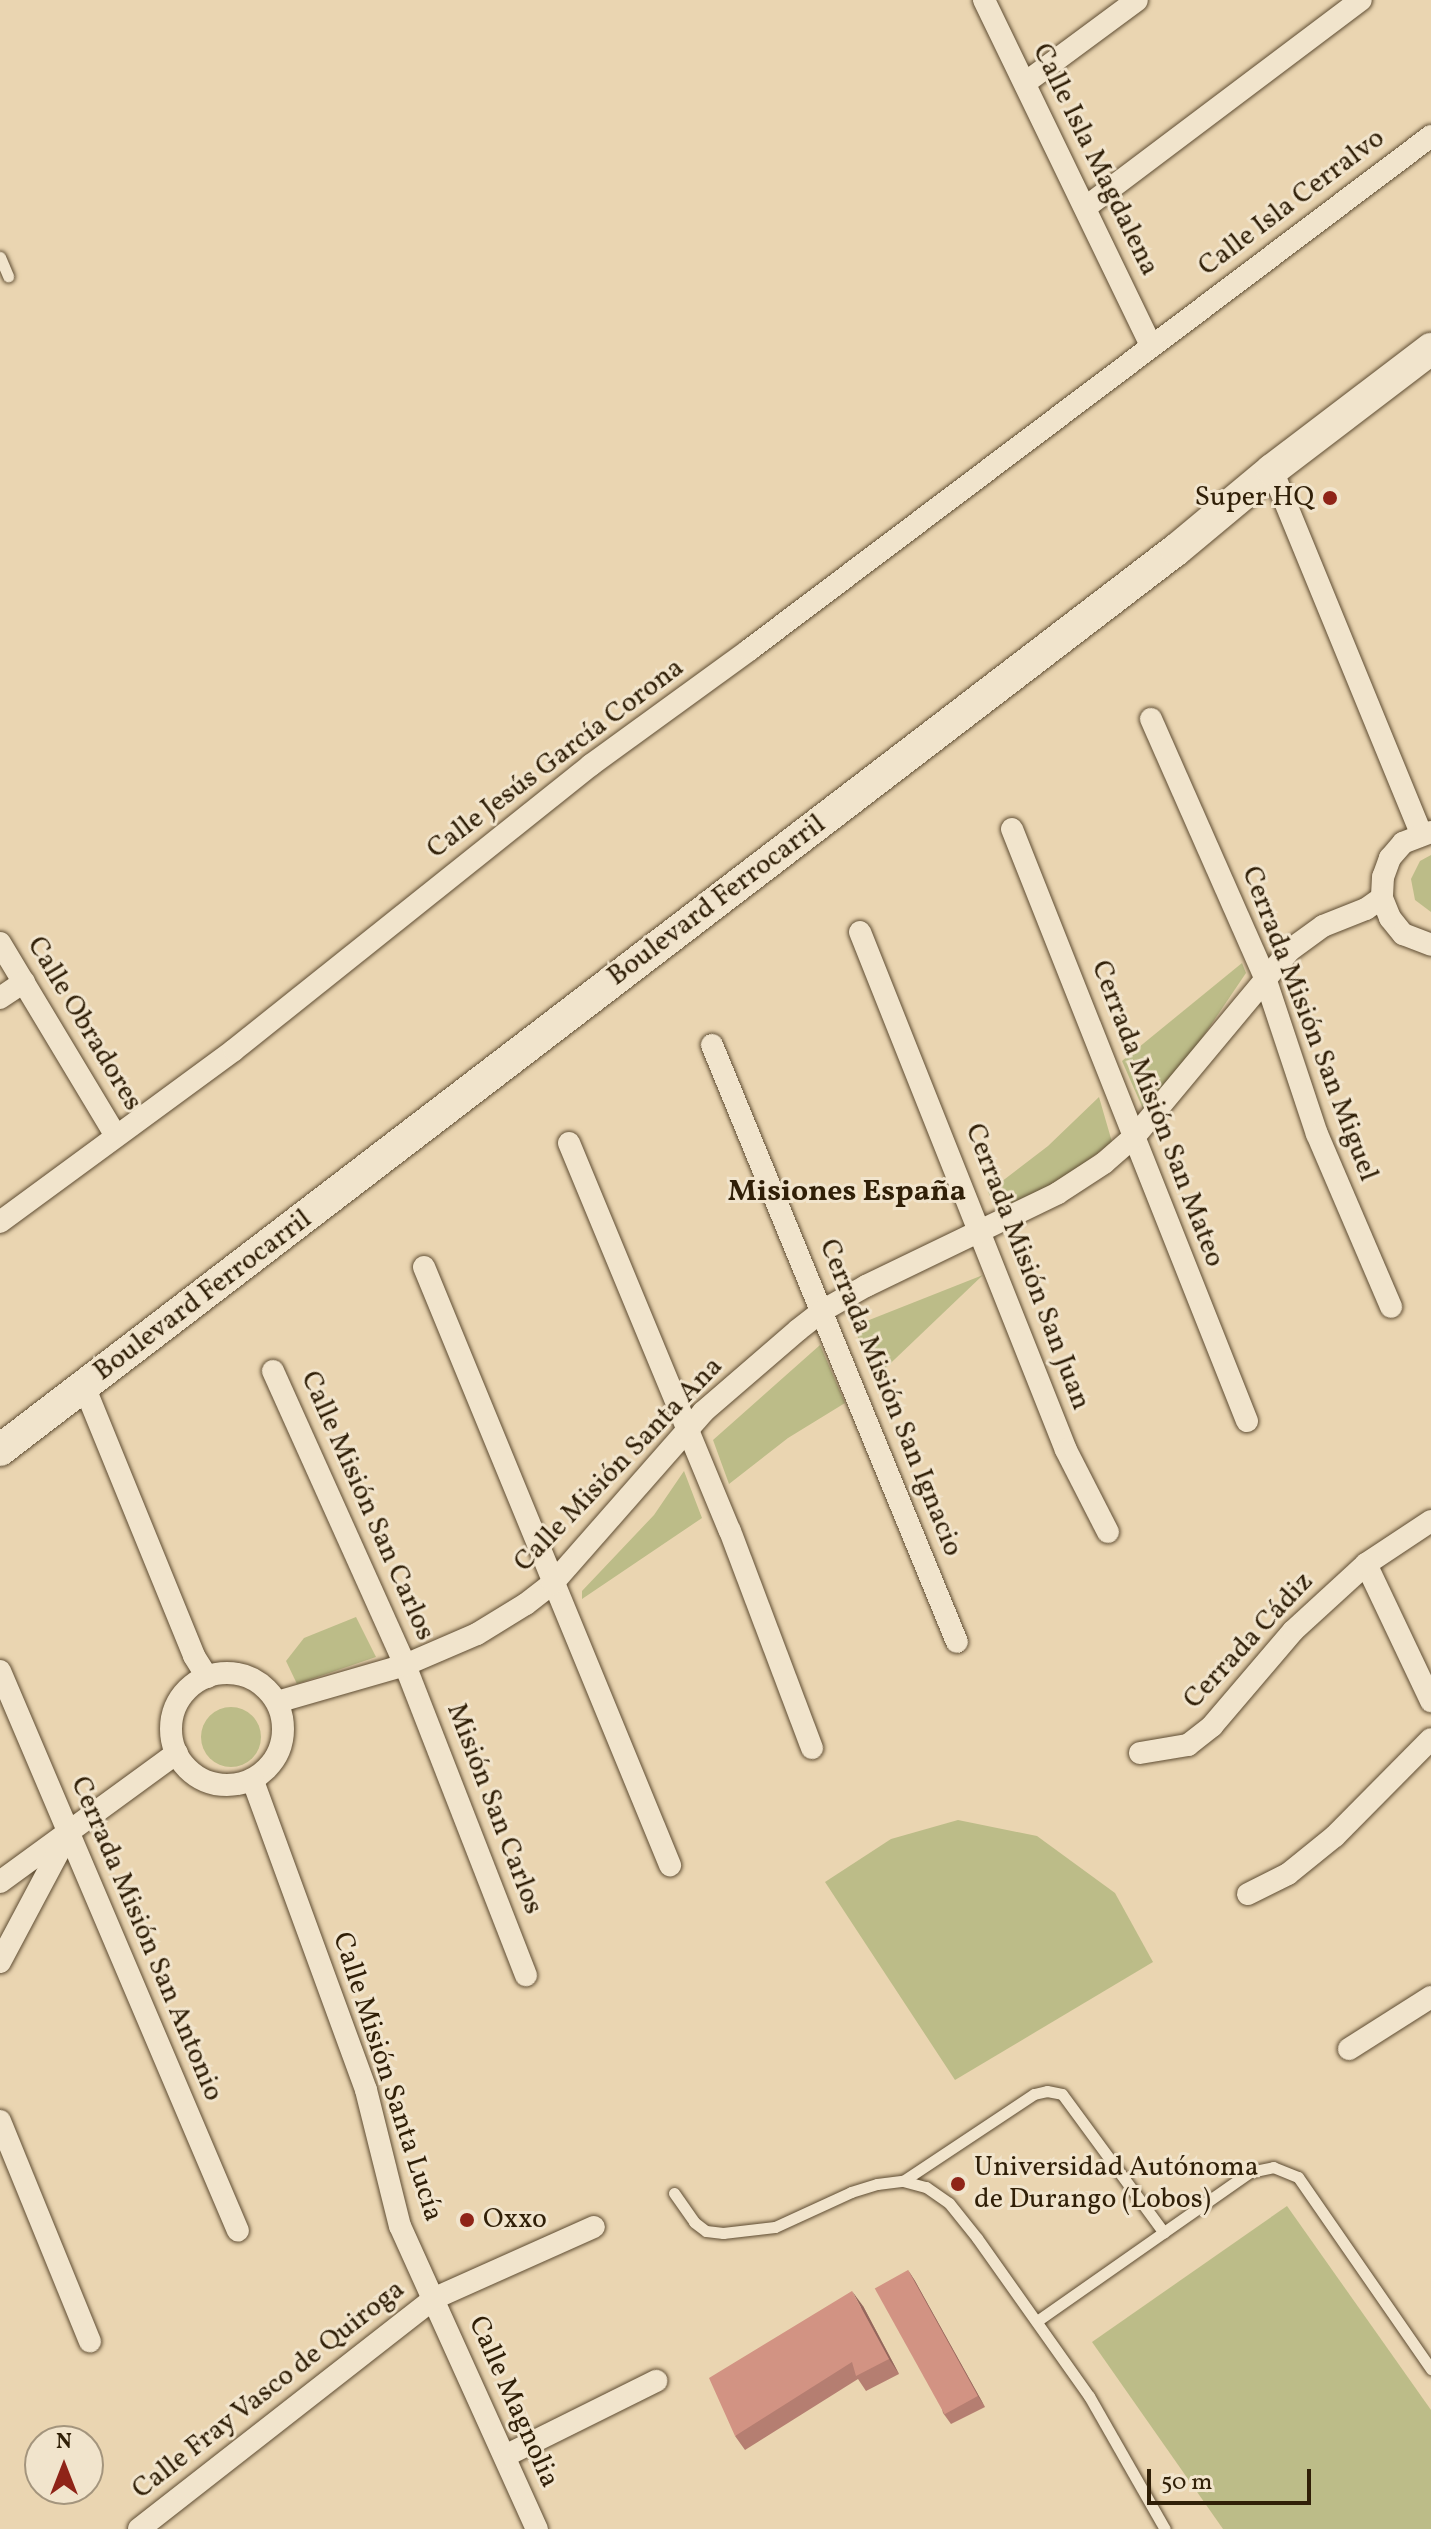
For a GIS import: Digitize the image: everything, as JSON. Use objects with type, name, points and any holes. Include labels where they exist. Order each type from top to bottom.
[{"type":"main road","name":"Boulevard Ferrocarril","points":[[0,1450],[1176,550],[1272,470],[1431,349]]},
{"type":"street","name":"Calle Isla Magdalena","points":[[984,0],[1151,346]]},
{"type":"street","points":[[1025,83],[1137,0]]},
{"type":"street","points":[[1086,207],[1361,0]]},
{"type":"street","name":"Calle Isla Cerralvo","points":[[1151,346],[1431,136]]},
{"type":"street","name":"Calle Jesús García Corona","points":[[0,1222],[234,1050],[591,765],[749,650],[1151,346]]},
{"type":"street","points":[[1272,470],[1426,832],[1403,843],[1390,858],[1383,877],[1382,898],[1390,918],[1403,934],[1431,945]]},
{"type":"street","name":"Cerrada Misión San Miguel","points":[[1151,719],[1265,978],[1317,1134],[1391,1307]]},
{"type":"street","name":"Cerrada Misión San Mateo","points":[[1012,829],[1247,1421]]},
{"type":"street","name":"Calle Misión Santa Ana","points":[[277,1702],[405,1665],[477,1634],[553,1583],[703,1412],[822,1311],[866,1286],[1058,1193],[1104,1163],[1135,1136],[1290,950],[1323,926],[1366,909],[1382,898]]},
{"type":"street","name":"Cerrada Misión San Juan","points":[[860,932],[982,1232],[1066,1450],[1108,1532]]},
{"type":"street","name":"Calle Obradores","points":[[0,943],[116,1136]]},
{"type":"street","points":[[0,998],[24,982]]},
{"type":"street","name":"Cerrada Misión San Ignacio","points":[[712,1045],[957,1642]]},
{"type":"street","points":[[569,1143],[741,1557],[812,1748]]},
{"type":"street","points":[[424,1267],[670,1865]]},
{"type":"street","name":"Calle Misión San Carlos","points":[[273,1371],[405,1665]]},
{"type":"street","points":[[84,1386],[194,1656],[207,1677]]},
{"type":"street","name":"Cerrada Cádiz","points":[[1140,1753],[1188,1745],[1212,1726],[1293,1631],[1366,1564],[1431,1521]]},
{"type":"street","points":[[1366,1564],[1431,1701]]},
{"type":"street","name":"Misión San Carlos","points":[[405,1665],[526,1975]]},
{"type":"street","name":"Cerrada Misión San Antonio","points":[[0,1671],[238,2231]]},
{"type":"street","points":[[226,1673],[245,1675],[263,1684],[277,1702],[283,1718],[283,1741],[276,1759],[253,1781],[232,1786],[212,1784],[194,1776],[171,1740],[171,1721],[177,1702],[190,1687],[207,1677],[226,1673]]},
{"type":"street","points":[[1248,1894],[1288,1874],[1335,1836],[1431,1739]]},
{"type":"street","points":[[0,1882],[177,1753]]},
{"type":"street","name":"Calle Misión Santa Lucía","points":[[253,1781],[366,2090],[400,2226],[435,2298]]},
{"type":"street","points":[[0,1962],[69,1833]]},
{"type":"street","points":[[1349,2049],[1431,1997]]},
{"type":"street","points":[[0,2121],[90,2341]]},
{"type":"street","name":"Calle Fray Vasco de Quiroga","points":[[139,2529],[435,2298],[594,2227]]},
{"type":"street","name":"Calle Magnolia","points":[[435,2298],[537,2529]]},
{"type":"street","points":[[505,2456],[656,2381]]},
{"type":"lane","points":[[0,257],[8,276]]},
{"type":"lane","points":[[674,2193],[694,2222],[706,2231],[746,2233],[775,2227],[851,2192],[903,2181],[1034,2094],[1047,2091],[1062,2094],[1164,2233]]},
{"type":"lane","points":[[1037,2321],[1250,2172],[1273,2167],[1298,2177],[1431,2369]]},
{"type":"lane","points":[[903,2181],[926,2187],[949,2203],[1089,2396],[1165,2529]]},
{"type":"green space","points":[[1431,855],[1431,912],[1415,900],[1411,879],[1420,861]]},
{"type":"green space","points":[[1242,963],[1246,973],[1196,1047],[1143,1109],[1122,1061]]},
{"type":"green space","points":[[1099,1097],[1112,1142],[1062,1180],[996,1210],[988,1192],[1048,1146]]},
{"type":"green space","points":[[983,1275],[873,1380],[854,1326]]},
{"type":"green space","points":[[820,1345],[845,1403],[788,1438],[729,1484],[713,1440]]},
{"type":"green space","points":[[684,1471],[702,1518],[582,1599],[582,1591],[654,1515]]},
{"type":"green space","points":[[356,1617],[376,1657],[297,1684],[286,1661],[304,1638]]},
{"type":"green space","points":[[231,1707],[242,1709],[252,1716],[259,1726],[259,1748],[252,1758],[242,1765],[231,1767],[220,1765],[210,1758],[203,1748],[201,1737],[203,1726],[210,1716],[220,1709]]},
{"type":"green space","points":[[958,1820],[1037,1836],[1115,1893],[1153,1962],[955,2080],[825,1882],[891,1839]]},
{"type":"green space","points":[[1287,2206],[1431,2410],[1431,2529],[1223,2529],[1092,2342]]},
{"type":"building","points":[[908,2270],[978,2396],[945,2414],[875,2288]]},
{"type":"building","points":[[852,2291],[889,2359],[856,2376],[852,2362],[735,2436],[709,2378]]},
{"type":"place","name":"Super HQ","points":[[1330,498]]},
{"type":"place","name":"Universidad Autónoma de Durango (Lobos)","points":[[958,2184]]},
{"type":"place","name":"Oxxo","points":[[467,2220]]},
{"type":"district","name":"Misiones España","points":[[847,1192]]}]
